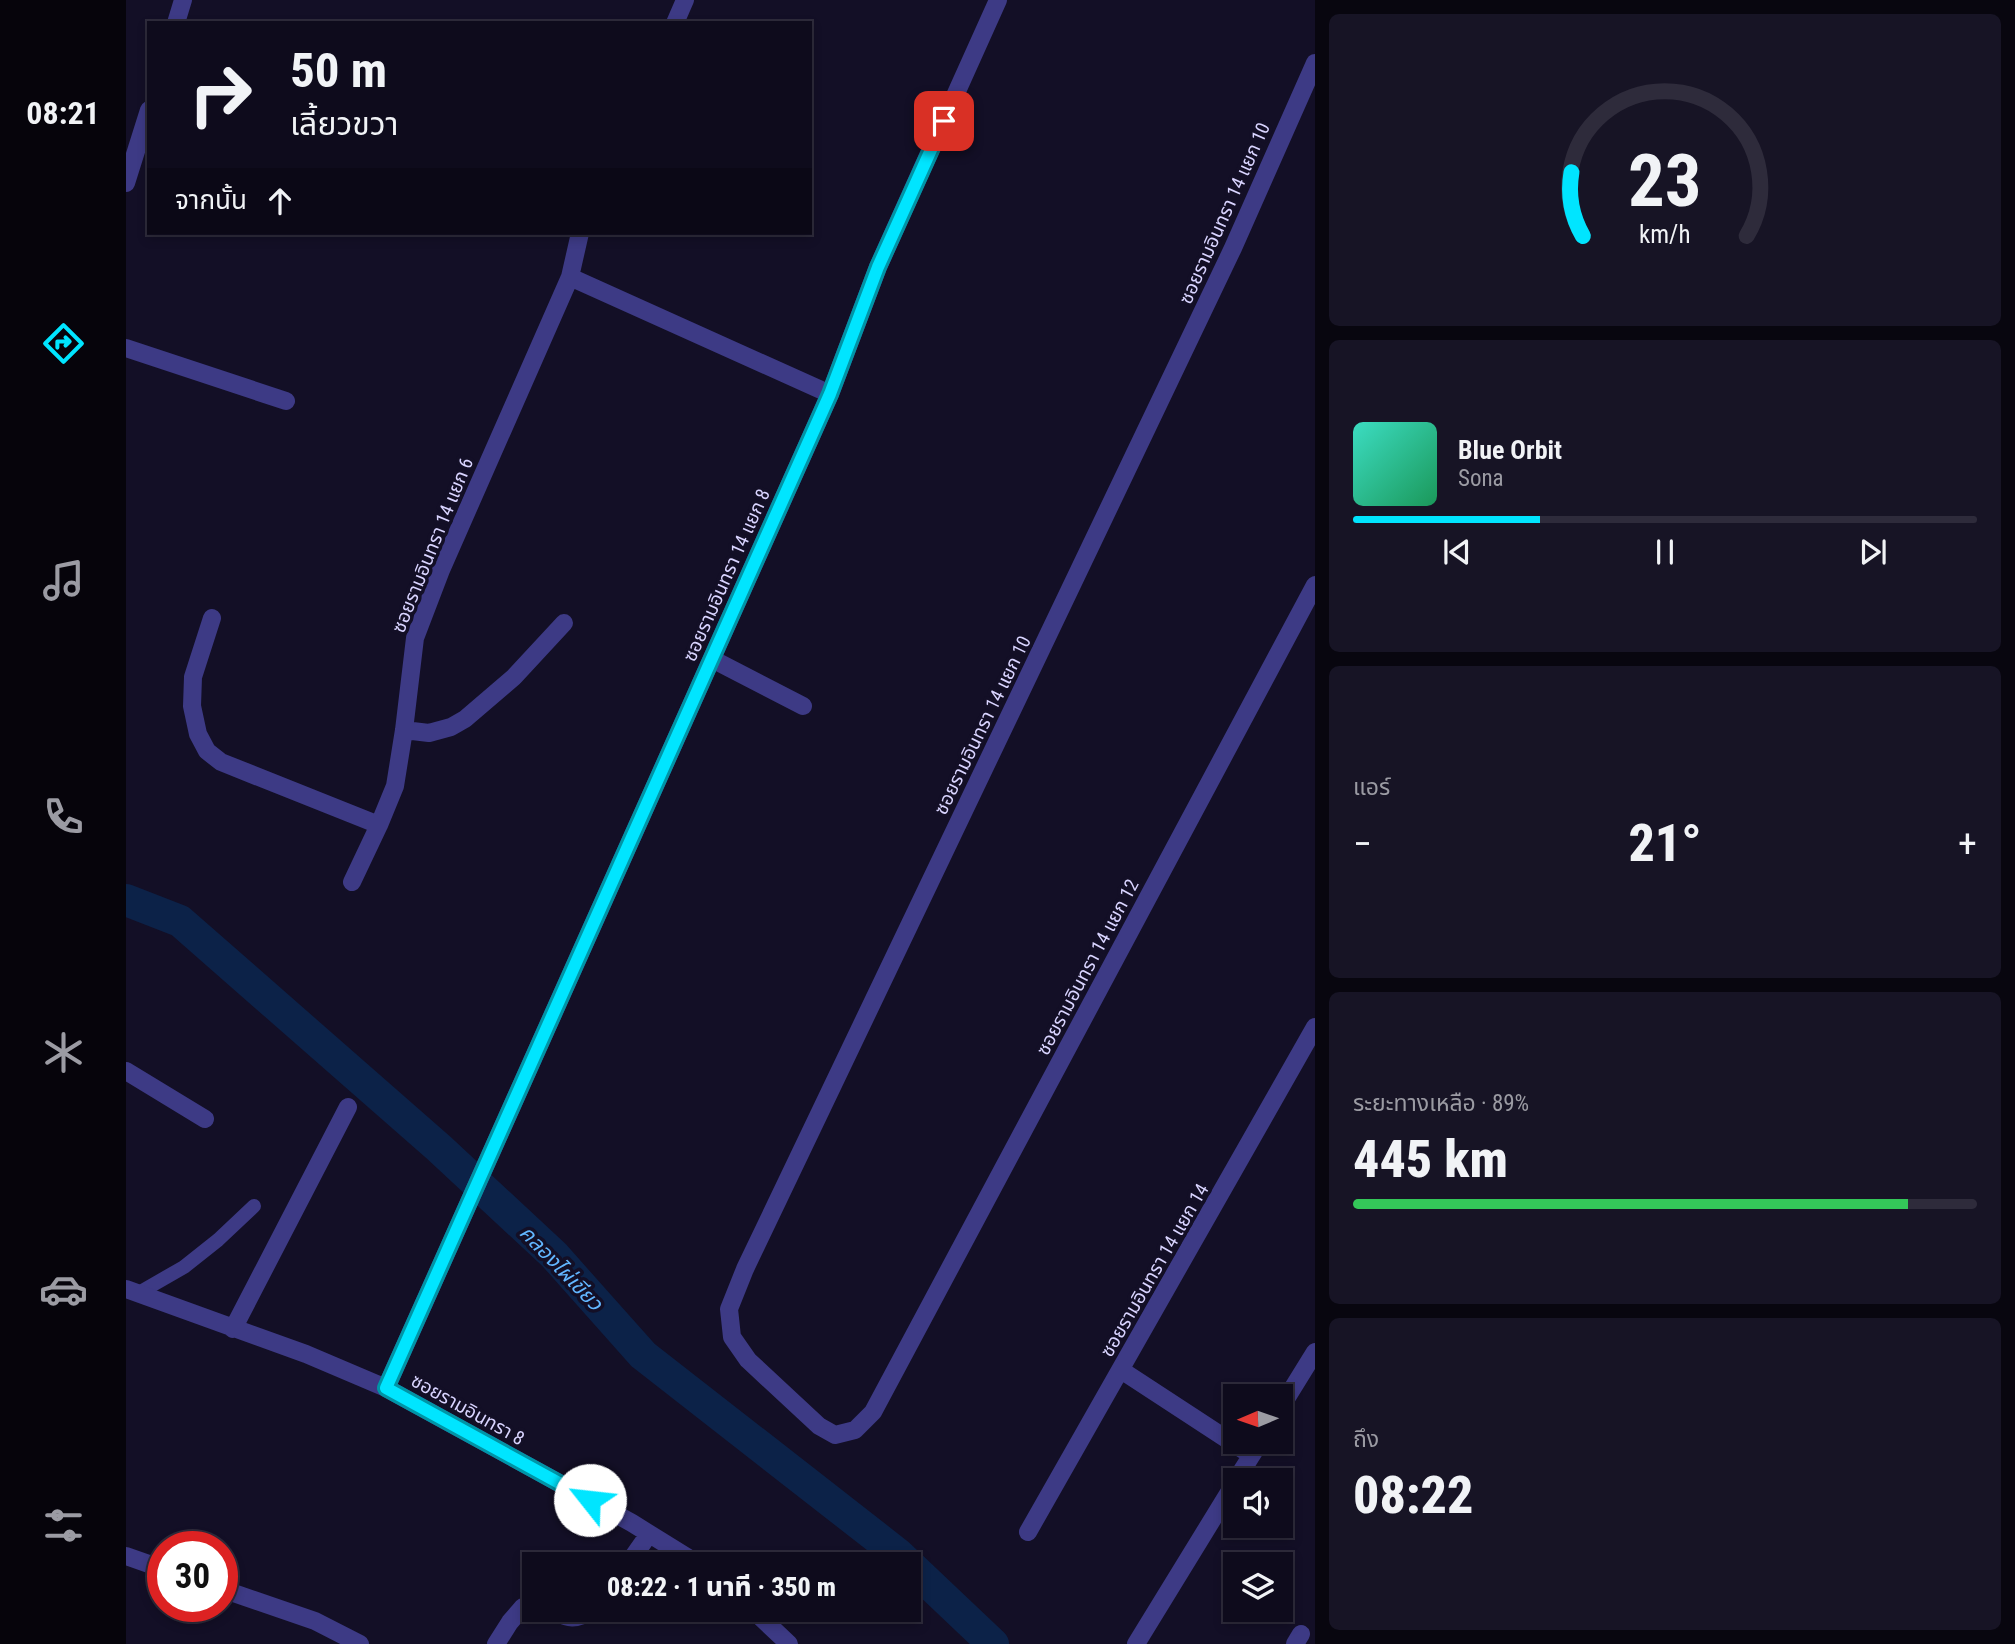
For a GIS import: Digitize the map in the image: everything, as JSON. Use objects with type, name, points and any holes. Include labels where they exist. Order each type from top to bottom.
[{"type":"street","points":[[177,21],[183,0]]},
{"type":"street","points":[[676,21],[685,0]]},
{"type":"street","name":"ซอยรามอินทรา 14 แยก 8","points":[[386,1388],[830,394],[878,267],[998,0]]},
{"type":"street","name":"ซอยรามอินทรา 14 แยก 10","points":[[897,1368],[873,1412],[855,1430],[835,1435],[819,1426],[748,1360],[732,1337],[729,1309],[745,1269],[1227,261],[1315,62]]},
{"type":"street","points":[[126,183],[147,116]]},
{"type":"street","name":"ซอยรามอินทรา 14 แยก 6","points":[[352,882],[395,786],[415,638],[441,569],[570,277],[573,235]]},
{"type":"street","points":[[570,277],[830,394]]},
{"type":"street","points":[[126,348],[286,401]]},
{"type":"street","name":"ซอยรามอินทรา 14 แยก 12","points":[[897,1368],[1315,585]]},
{"type":"street","points":[[212,618],[192,677],[194,715],[198,734],[207,751],[221,762],[379,825]]},
{"type":"street","points":[[404,730],[429,733],[451,727],[465,719],[514,677],[564,623]]},
{"type":"street","points":[[712,659],[803,705]]},
{"type":"street","name":"ซอยรามอินทรา 14 แยก 14","points":[[1028,1532],[1315,1027]]},
{"type":"street","points":[[126,1072],[205,1119]]},
{"type":"street","points":[[233,1329],[348,1107]]},
{"type":"street","name":"ซอยรามอินทรา 8","points":[[131,1292],[306,1354],[386,1388],[678,1552]]},
{"type":"street","points":[[1293,1388],[1315,1352]]},
{"type":"street","points":[[1121,1370],[1223,1430]]},
{"type":"street","points":[[1143,1641],[1223,1503]]},
{"type":"street","points":[[636,1552],[649,1534]]},
{"type":"street","points":[[126,1556],[147,1563]]},
{"type":"street","points":[[238,1595],[315,1621],[360,1644]]},
{"type":"street","points":[[496,1644],[522,1609]]},
{"type":"street","points":[[766,1622],[789,1644]]},
{"type":"lane","points":[[131,1292],[184,1267],[254,1206]]},
{"type":"waterway","name":"คลองไผ่เขียว","points":[[126,900],[180,921],[439,1148],[554,1255],[643,1355],[898,1554],[993,1644]]},
{"type":"route","points":[[590,1500],[386,1388],[830,394],[878,267],[944,121]]}]
